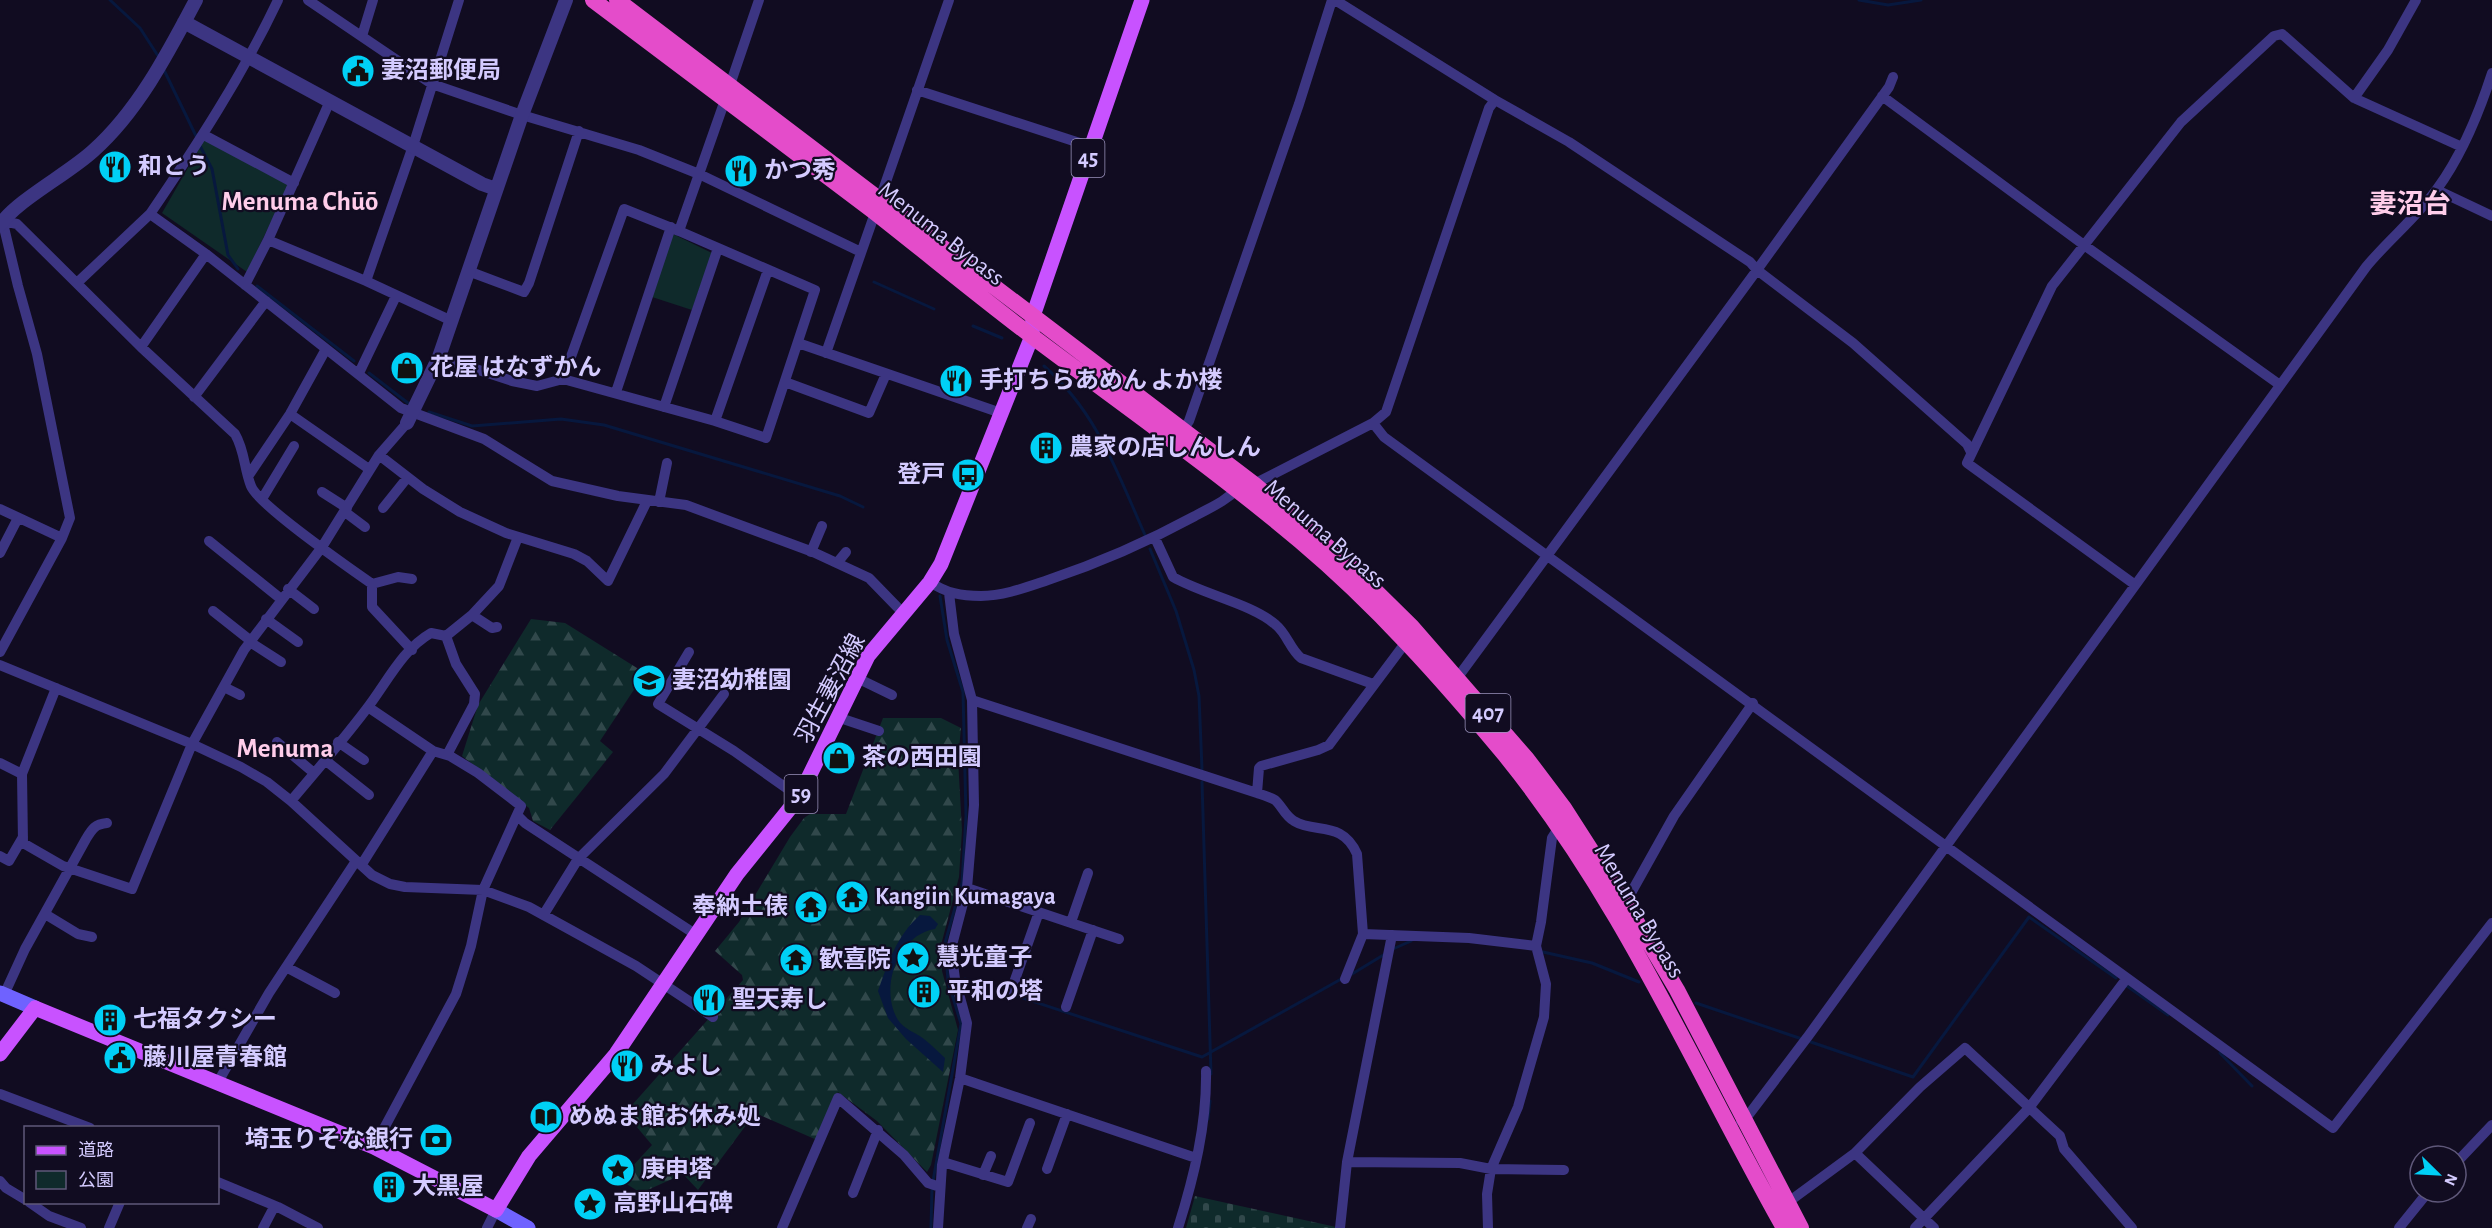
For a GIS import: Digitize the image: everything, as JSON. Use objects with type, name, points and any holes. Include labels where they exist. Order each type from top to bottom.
[{"type":"highway","name":"Menuma Bypass","points":[[593,0],[727,92]]},
{"type":"highway","name":"Menuma Bypass","points":[[616,0],[727,92],[877,206],[1033,316],[1254,484],[1347,563],[1412,627],[1458,677],[1527,759],[1564,808],[1620,908]]},
{"type":"highway","name":"Menuma Bypass","points":[[877,206],[1032,336],[1237,489],[1303,543],[1406,642],[1506,757],[1620,908],[1677,990],[1784,1228]]},
{"type":"highway","name":"Menuma Bypass","points":[[1737,1123],[1801,1228]]},
{"type":"main road","name":"45","points":[[1032,336],[1033,316],[1142,0]]},
{"type":"main road","name":"羽生妻沼線","points":[[496,1210],[529,1156],[607,1066],[737,874],[799,797],[868,656],[930,582],[951,542],[1032,336]]},
{"type":"main road","points":[[2,994],[374,1147],[528,1228]]},
{"type":"main road","points":[[0,1054],[35,1008]]},
{"type":"street","points":[[1,220],[67,173],[113,132],[148,82],[196,0]]},
{"type":"street","points":[[78,282],[150,214],[204,135],[250,58],[278,0]]},
{"type":"street","points":[[308,0],[432,84],[522,115],[639,150],[699,174],[861,252]]},
{"type":"street","points":[[362,36],[373,0]]},
{"type":"street","points":[[366,281],[413,146],[459,0]]},
{"type":"street","points":[[56,688],[22,774],[24,843],[63,866],[132,889],[192,744],[250,641],[322,547],[379,455],[411,418],[439,357],[522,115],[566,0]]},
{"type":"street","points":[[616,392],[675,229],[699,174],[759,0]]},
{"type":"street","points":[[826,353],[949,0]]},
{"type":"street","points":[[1183,430],[1193,410],[1334,0],[1495,100],[1569,142],[1750,262],[1757,270],[1853,343],[1967,444],[1971,452]]},
{"type":"street","points":[[2354,98],[2388,50],[2416,0]]},
{"type":"street","points":[[184,22],[482,184],[496,189]]},
{"type":"street","points":[[2134,584],[1967,463],[2052,286],[2181,122],[2274,36],[2282,34],[2354,98],[2462,147]]},
{"type":"street","points":[[1737,1123],[1809,1035],[2366,267],[2437,190],[2462,147],[2483,100],[2492,73]]},
{"type":"street","points":[[1458,677],[1757,270],[1882,96],[1893,76]]},
{"type":"street","points":[[917,90],[1092,147]]},
{"type":"street","points":[[1882,96],[2280,386]]},
{"type":"street","points":[[1254,484],[1373,423],[1386,412],[1489,108],[1495,100]]},
{"type":"street","points":[[245,285],[268,240],[330,101]]},
{"type":"street","points":[[468,271],[524,292],[529,284],[579,131]]},
{"type":"street","points":[[204,135],[294,183]]},
{"type":"street","points":[[2437,190],[2492,216]]},
{"type":"street","points":[[439,357],[512,381],[537,386],[563,379],[616,392],[766,438],[814,290],[624,209],[563,379]]},
{"type":"street","points":[[150,214],[206,254],[359,373],[411,418],[484,439],[552,481],[618,496],[686,505],[811,552],[869,578],[903,613]]},
{"type":"street","points":[[1,220],[16,224],[78,282],[141,347],[235,434],[243,449],[251,488],[262,499],[372,584]]},
{"type":"street","points":[[0,652],[62,538],[70,518],[37,354],[1,220]]},
{"type":"street","points":[[268,240],[366,281],[452,321]]},
{"type":"street","points":[[664,407],[718,248]]},
{"type":"street","points":[[141,347],[206,254]]},
{"type":"street","points":[[715,421],[768,270]]},
{"type":"street","points":[[359,373],[396,296]]},
{"type":"street","points":[[194,397],[266,301]]},
{"type":"street","points":[[798,343],[1001,413]]},
{"type":"street","points":[[249,475],[290,414],[326,349]]},
{"type":"street","points":[[785,382],[869,413],[886,374]]},
{"type":"street","points":[[290,414],[369,469]]},
{"type":"street","points":[[1373,423],[1384,436],[2333,1128],[2492,923]]},
{"type":"street","points":[[262,499],[294,446]]},
{"type":"street","points":[[379,455],[407,478],[460,512],[518,537],[574,554],[587,561],[608,581],[647,501]]},
{"type":"street","points":[[659,502],[668,463]]},
{"type":"street","points":[[383,508],[407,478]]},
{"type":"street","points":[[930,582],[949,593],[983,596],[1016,590],[1100,562],[1155,538],[1230,497],[1237,489]]},
{"type":"street","points":[[322,492],[364,527]]},
{"type":"street","points":[[0,509],[62,538]]},
{"type":"street","points":[[0,554],[18,518]]},
{"type":"street","points":[[811,552],[822,526]]},
{"type":"street","points":[[446,636],[472,615],[504,579],[518,537]]},
{"type":"street","points":[[1155,538],[1173,577],[1269,620],[1283,632],[1294,652],[1301,658],[1373,684]]},
{"type":"street","points":[[209,541],[281,600]]},
{"type":"street","points":[[837,563],[846,552]]},
{"type":"street","points":[[372,584],[398,577],[412,579]]},
{"type":"street","points":[[372,584],[372,607],[412,650]]},
{"type":"street","points":[[288,589],[314,609]]},
{"type":"street","points":[[939,1228],[943,1162],[960,1078],[967,1023],[954,979],[951,949],[968,888],[975,805],[972,700],[954,634],[949,593]]},
{"type":"street","points":[[213,611],[281,662]]},
{"type":"street","points":[[472,615],[492,628],[497,627]]},
{"type":"street","points":[[266,619],[298,642]]},
{"type":"street","points":[[291,801],[368,707],[394,669],[423,638],[431,633],[446,636]]},
{"type":"street","points":[[446,636],[456,664],[475,693],[474,704],[447,755]]},
{"type":"street","points":[[1257,793],[1259,768],[1324,748],[1406,642]]},
{"type":"street","points":[[689,652],[658,704],[734,750],[799,797]]},
{"type":"street","points":[[0,665],[242,767],[267,782],[291,801],[372,875],[390,884],[483,890],[543,914],[665,983],[713,1017]]},
{"type":"street","points":[[856,678],[892,694]]},
{"type":"street","points":[[224,687],[240,695]]},
{"type":"street","points":[[543,914],[578,859],[664,774],[724,694]]},
{"type":"street","points":[[972,700],[979,700],[1257,793],[1275,800],[1293,821],[1303,825],[1328,828],[1352,844],[1357,854],[1363,934],[1345,979]]},
{"type":"street","points":[[1620,908],[1674,816],[1753,703]]},
{"type":"street","points":[[368,707],[433,751],[447,755],[478,773],[521,806],[483,890],[471,946],[456,994],[374,1147]]},
{"type":"street","points":[[837,717],[879,731]]},
{"type":"street","points":[[277,742],[315,773]]},
{"type":"street","points":[[338,742],[364,760]]},
{"type":"street","points":[[218,1082],[286,967],[359,863],[433,751]]},
{"type":"street","points":[[325,760],[369,795]]},
{"type":"street","points":[[0,763],[22,774]]},
{"type":"street","points":[[518,816],[578,859],[695,934]]},
{"type":"street","points":[[2,994],[69,867],[93,828],[107,823]]},
{"type":"street","points":[[1488,1228],[1486,1194],[1491,1169],[1518,1107],[1544,1017],[1546,984],[1536,946],[1542,922],[1552,838],[1559,827]]},
{"type":"street","points":[[0,856],[9,861],[23,837]]},
{"type":"street","points":[[1071,922],[1089,873]]},
{"type":"street","points":[[968,888],[1119,939]]},
{"type":"street","points":[[1011,991],[1039,912]]},
{"type":"street","points":[[45,914],[78,934],[92,937]]},
{"type":"street","points":[[1066,1007],[1093,930]]},
{"type":"street","points":[[1363,934],[1469,939],[1536,946]]},
{"type":"street","points":[[1340,1228],[1347,1162],[1392,935]]},
{"type":"street","points":[[286,967],[335,993]]},
{"type":"street","points":[[1915,1228],[2030,1108],[2127,978]]},
{"type":"street","points":[[1787,1203],[1855,1153],[1920,1087],[1965,1048],[2060,1136],[2064,1149],[2132,1228]]},
{"type":"street","points":[[1178,1228],[1205,1118],[1206,1071]]},
{"type":"street","points":[[960,1078],[1196,1158]]},
{"type":"street","points":[[0,1094],[85,1126]]},
{"type":"street","points":[[782,1228],[838,1098],[878,1130],[928,1183],[940,1187]]},
{"type":"street","points":[[1047,1169],[1067,1114]]},
{"type":"street","points":[[943,1162],[1008,1182],[1030,1123]]},
{"type":"street","points":[[2468,1150],[2492,1125]]},
{"type":"street","points":[[853,1193],[878,1130]]},
{"type":"street","points":[[1855,1153],[1934,1228]]},
{"type":"street","points":[[984,1175],[991,1156]]},
{"type":"street","points":[[1347,1162],[1460,1163],[1491,1169],[1564,1170]]},
{"type":"street","points":[[0,1181],[6,1188],[24,1199]]},
{"type":"street","points":[[219,1182],[278,1207],[318,1228]]},
{"type":"street","points":[[32,1204],[50,1216],[81,1228]]},
{"type":"street","points":[[109,1228],[120,1204]]},
{"type":"street","points":[[2399,1228],[2418,1204]]},
{"type":"street","points":[[263,1228],[273,1209],[278,1207]]},
{"type":"street","points":[[487,1228],[496,1210]]},
{"type":"green space","points":[[204,140],[289,184],[247,272],[162,213]]},
{"type":"green space","points":[[673,234],[712,253],[692,310],[652,297]]},
{"type":"green space","points":[[531,619],[565,623],[645,673],[600,741],[613,752],[550,830],[533,821],[529,808],[462,756],[478,705]]},
{"type":"green space","points":[[883,718],[941,718],[961,728],[958,759],[962,830],[959,877],[941,945],[942,971],[958,1030],[931,1165],[927,1172],[877,1121],[838,1092],[817,1140],[755,1113],[698,1190],[683,1174],[641,1193],[620,1180],[652,1145],[625,1113],[743,980],[742,975],[715,951],[739,922],[790,837],[804,818],[810,814],[846,814]]},
{"type":"green space","points":[[1195,1196],[1336,1227],[1336,1228],[1186,1228]]},
{"type":"water","points":[[920,915],[930,916],[938,924],[935,929],[922,933],[911,941],[902,952],[891,979],[890,994],[898,1020],[945,1058],[943,1072],[906,1039],[888,1018],[878,991],[899,941]]},
{"type":"waterway","points":[[110,0],[140,28],[160,59]]},
{"type":"waterway","points":[[1859,0],[1888,5],[1921,0]]},
{"type":"waterway","points":[[163,68],[197,138]]},
{"type":"waterway","points":[[199,144],[212,169],[228,255],[238,269]]},
{"type":"waterway","points":[[874,282],[934,309]]},
{"type":"waterway","points":[[257,286],[354,361]]},
{"type":"waterway","points":[[973,326],[1002,338]]},
{"type":"waterway","points":[[1044,366],[1062,384],[1092,423],[1115,466],[1145,535]]},
{"type":"waterway","points":[[369,373],[408,403]]},
{"type":"waterway","points":[[429,412],[472,426],[561,419],[604,425],[840,496],[863,507]]},
{"type":"waterway","points":[[1150,549],[1176,611],[1194,670],[1199,696],[1202,769]]},
{"type":"waterway","points":[[933,1181],[961,1024],[948,981],[945,943],[962,883],[966,816],[963,692],[947,640],[940,596]]},
{"type":"waterway","points":[[1202,782],[1211,1074]]},
{"type":"waterway","points":[[1808,1041],[1913,1077],[2029,917],[2116,978]]},
{"type":"waterway","points":[[1393,949],[1411,941]]},
{"type":"waterway","points":[[1543,952],[1592,963],[1639,982]]},
{"type":"waterway","points":[[1352,974],[1385,954]]},
{"type":"waterway","points":[[965,979],[1202,1057],[1343,978]]},
{"type":"waterway","points":[[2127,986],[2168,1015]]},
{"type":"waterway","points":[[1696,1003],[1802,1039]]},
{"type":"waterway","points":[[2220,1053],[2252,1086]]},
{"type":"waterway","points":[[1208,1119],[1210,1101]]},
{"type":"waterway","points":[[931,1228],[932,1188]]},
{"type":"place","name":"妻沼郵便局","points":[[358,71]]},
{"type":"place","name":"和とう","points":[[115,167]]},
{"type":"place","name":"かつ秀","points":[[741,171]]},
{"type":"place","name":"花屋 はなずかん","points":[[407,368]]},
{"type":"place","name":"手打ちらあめん よか楼","points":[[956,381]]},
{"type":"place","name":"農家の店しんしん","points":[[1046,448]]},
{"type":"place","name":"登戸","points":[[968,475]]},
{"type":"place","name":"妻沼幼稚園","points":[[649,681]]},
{"type":"place","name":"茶の西田園","points":[[839,758]]},
{"type":"place","name":"Kangiin Kumagaya","points":[[852,897]]},
{"type":"place","name":"奉納土俵","points":[[811,907]]},
{"type":"place","name":"慧光童子","points":[[913,958]]},
{"type":"place","name":"歓喜院","points":[[796,960]]},
{"type":"place","name":"平和の塔","points":[[924,992]]},
{"type":"place","name":"聖天寿し","points":[[709,1000]]},
{"type":"place","name":"七福タクシー","points":[[110,1020]]},
{"type":"place","name":"藤川屋青春館","points":[[120,1058]]},
{"type":"place","name":"みよし","points":[[627,1066]]},
{"type":"place","name":"めぬま館お休み処","points":[[546,1117]]},
{"type":"place","name":"埼玉りそな銀行","points":[[436,1140]]},
{"type":"place","name":"庚申塔","points":[[618,1170]]},
{"type":"place","name":"大黒屋","points":[[389,1187]]},
{"type":"place","name":"高野山石碑","points":[[590,1204]]},
{"type":"district","name":"Menuma Chūō","points":[[300,201]]},
{"type":"district","name":"妻沼台","points":[[2410,204]]},
{"type":"district","name":"Menuma","points":[[285,748]]}]
